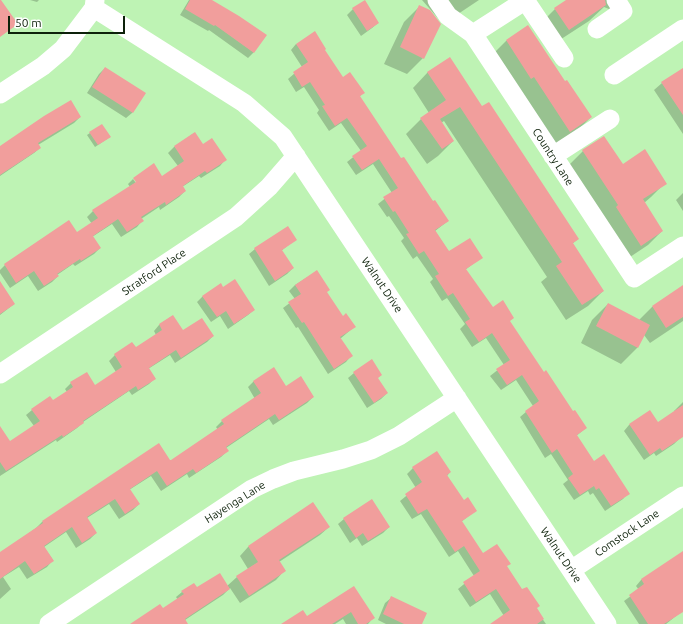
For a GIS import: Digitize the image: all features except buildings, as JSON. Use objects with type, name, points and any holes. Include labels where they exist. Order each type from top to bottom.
[{"type":"street","points":[[438,0],[448,16],[473,34],[525,0],[564,58]]},
{"type":"street","points":[[597,29],[623,11],[616,0]]},
{"type":"street","points":[[0,94],[54,58],[71,39],[94,4]]},
{"type":"street","name":"Walnut Drive","points":[[94,4],[244,103],[283,137],[607,624]]},
{"type":"street","points":[[614,75],[683,29]]},
{"type":"street","name":"Country Lane","points":[[473,34],[634,278],[683,246]]},
{"type":"street","points":[[553,156],[610,119]]},
{"type":"street","name":"Stratford Place","points":[[0,374],[236,217],[269,187],[296,156]]},
{"type":"street","name":"Hayenga Lane","points":[[49,624],[252,489],[294,471],[343,459],[371,450],[399,436],[457,398]]},
{"type":"street","name":"Comstock Lane","points":[[571,570],[683,496]]}]
